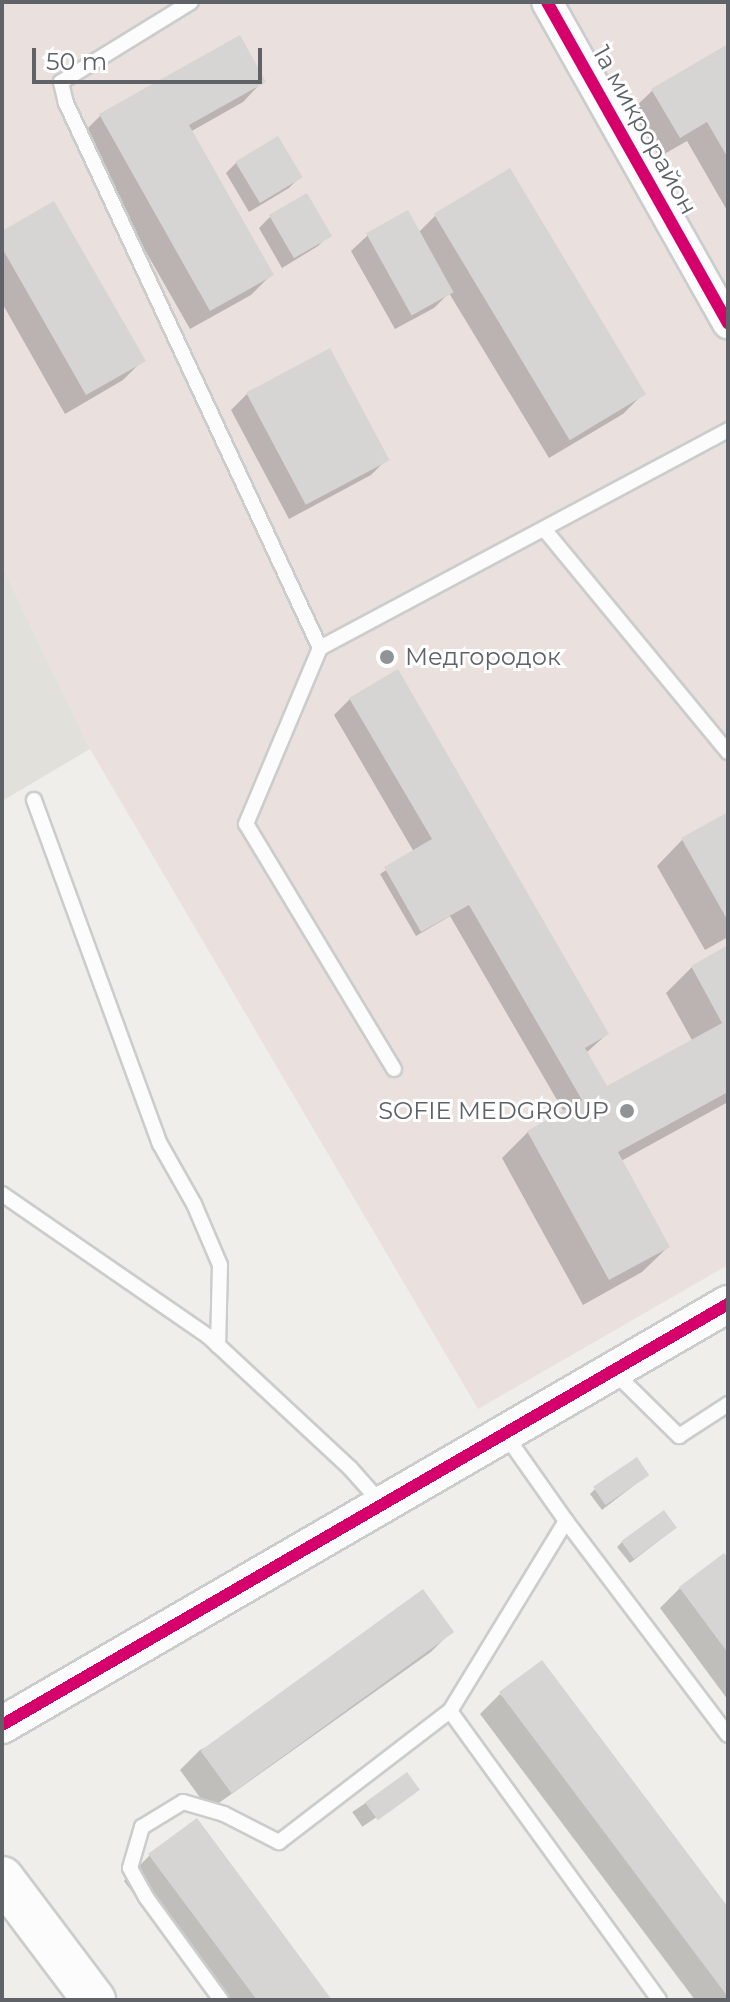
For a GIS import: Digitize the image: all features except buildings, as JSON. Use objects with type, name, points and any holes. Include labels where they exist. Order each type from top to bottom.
[{"type":"main road","points":[[2,1878],[94,2000]]},
{"type":"street","name":"1а микрорайон","points":[[547,2],[728,323]]},
{"type":"street","points":[[2,1725],[728,1304]]},
{"type":"lane","points":[[191,2],[61,82],[66,103],[320,648]]},
{"type":"lane","points":[[394,1069],[246,824],[320,648],[728,430]]},
{"type":"lane","points":[[544,529],[728,752]]},
{"type":"lane","points":[[34,800],[160,1144],[194,1204],[220,1265],[218,1346]]},
{"type":"lane","points":[[2,1194],[218,1346],[350,1468],[382,1504]]},
{"type":"lane","points":[[613,1370],[679,1436],[728,1404]]},
{"type":"lane","points":[[504,1433],[566,1521],[728,1735]]},
{"type":"lane","points":[[221,2000],[146,1897],[130,1868],[142,1827],[183,1802],[224,1814],[279,1842],[450,1711],[566,1521]]},
{"type":"lane","points":[[450,1711],[659,2000]]},
{"type":"shaded area","name":"Медгородок","points":[[2,2],[728,2],[728,1265],[478,1409],[90,749],[2,566]]},
{"type":"shaded area","points":[[2,566],[90,749],[2,801]]},
{"type":"cycle path","points":[[547,2],[728,323]]},
{"type":"cycle path","points":[[2,1725],[728,1304]]},
{"type":"place","name":"Медгородок","points":[[387,657]]},
{"type":"place","name":"SOFIE MEDGROUP","points":[[627,1111]]}]
